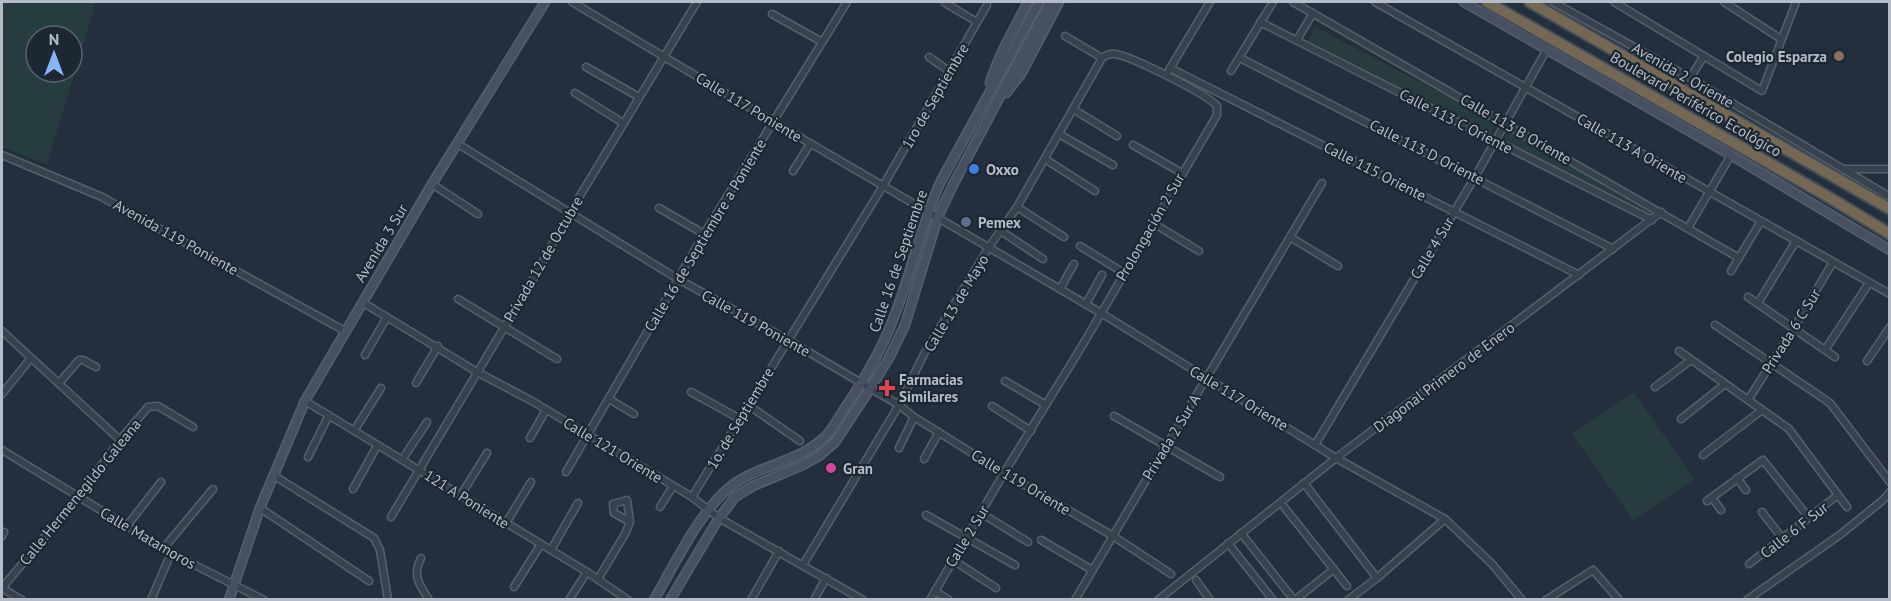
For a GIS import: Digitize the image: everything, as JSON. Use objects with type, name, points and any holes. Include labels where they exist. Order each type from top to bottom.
[{"type":"highway","name":"Boulevard Periférico Ecológico","points":[[1487,2],[1890,234]]},
{"type":"highway","name":"Boulevard Periférico Ecológico","points":[[1530,2],[1890,209]]},
{"type":"main road","name":"Avenida 3 Sur","points":[[229,600],[260,508],[305,401],[432,184],[545,2]]},
{"type":"main road","points":[[985,100],[996,65],[1028,2]]},
{"type":"main road","name":"Calle 16 de Septiembre","points":[[670,600],[719,518],[735,497],[753,486],[819,456],[835,442],[870,389],[905,325],[938,217],[993,110],[1039,2]]},
{"type":"main road","name":"Calle 16 de Septiembre","points":[[654,600],[708,510],[730,487],[746,477],[812,448],[827,435],[861,384],[879,354],[893,320],[927,210],[941,181],[985,100],[1050,2]]},
{"type":"main road","points":[[993,110],[1020,74],[1059,2]]},
{"type":"main road","points":[[1464,2],[1731,155],[1890,250]]},
{"type":"street","name":"Calle 117 Poniente","points":[[572,2],[810,144],[938,217]]},
{"type":"street","name":"Privada 12 de Octubre","points":[[391,517],[532,281],[568,214],[697,2]]},
{"type":"street","name":"Calle 16 de Septiembre a Poniente","points":[[566,472],[704,234],[847,2]]},
{"type":"street","points":[[1065,36],[1102,58],[1108,54],[1119,54],[1166,75],[1210,2]]},
{"type":"street","points":[[1231,71],[1273,2]]},
{"type":"street","name":"Calle 113 B Oriente","points":[[1293,2],[1739,258]]},
{"type":"street","name":"Calle 113 A Oriente","points":[[1375,2],[1890,294]]},
{"type":"street","name":"Avenida 2 Oriente","points":[[1553,2],[1690,78],[1890,197]]},
{"type":"street","points":[[1566,9],[1570,2]]},
{"type":"street","points":[[1614,2],[1762,91],[1796,2]]},
{"type":"street","points":[[1724,2],[1781,39]]},
{"type":"street","points":[[945,3],[977,22]]},
{"type":"street","name":"1ro de Septiembre","points":[[882,186],[987,5]]},
{"type":"street","points":[[1297,40],[1313,12]]},
{"type":"street","points":[[772,14],[822,42]]},
{"type":"street","name":"Calle 113 C Oriente","points":[[1260,22],[1652,220]]},
{"type":"street","name":"Calle 4 Sur","points":[[1315,444],[1475,177],[1547,49]]},
{"type":"street","points":[[1690,78],[1704,56]]},
{"type":"street","points":[[929,57],[949,71]]},
{"type":"street","name":"Calle 113 D Oriente","points":[[1240,57],[1613,249]]},
{"type":"street","name":"Calle 13 de Mayo","points":[[803,565],[898,405],[924,354],[1017,207],[1102,58]]},
{"type":"street","points":[[586,67],[639,97]]},
{"type":"street","name":"Calle 115 Oriente","points":[[1170,68],[1579,275]]},
{"type":"street","name":"Prolongación 2 Sur","points":[[1004,473],[1101,313],[1218,111],[1217,106],[1208,98],[1166,75]]},
{"type":"street","points":[[575,93],[623,123]]},
{"type":"street","points":[[1073,109],[1117,136]]},
{"type":"street","points":[[1059,134],[1113,165]]},
{"type":"street","name":"Calle 119 Poniente","points":[[458,144],[568,214],[870,389]]},
{"type":"street","points":[[793,171],[810,144]]},
{"type":"street","points":[[1133,145],[1182,173]]},
{"type":"street","name":"Avenida 119 Poniente","points":[[2,155],[102,197],[345,331]]},
{"type":"street","points":[[1688,228],[1711,193],[1731,155]]},
{"type":"street","points":[[1045,159],[1095,191]]},
{"type":"street","points":[[1843,169],[1890,169]]},
{"type":"street","name":"Privada 2 Sur A","points":[[1075,600],[1322,183]]},
{"type":"street","points":[[432,184],[478,214]]},
{"type":"street","name":"1o. de Septiembre","points":[[692,497],[882,186]]},
{"type":"street","points":[[1017,207],[1064,237]]},
{"type":"street","points":[[659,208],[704,234]]},
{"type":"street","name":"Diagonal Primero de Enero","points":[[1158,600],[1336,458],[1661,212]]},
{"type":"street","name":"Calle 117 Oriente","points":[[938,217],[1101,313],[1336,458],[1445,519],[1492,564],[1522,600]]},
{"type":"street","points":[[1731,271],[1761,221]]},
{"type":"street","points":[[1153,223],[1199,250]]},
{"type":"street","points":[[1001,231],[1043,259]]},
{"type":"street","points":[[1290,237],[1338,266]]},
{"type":"street","points":[[1758,303],[1797,241]]},
{"type":"street","points":[[1080,246],[1124,273]]},
{"type":"street","name":"Privada 6 C Sur","points":[[1748,400],[1833,262]]},
{"type":"street","points":[[1060,289],[1074,264]]},
{"type":"street","points":[[1086,304],[1102,275]]},
{"type":"street","points":[[1825,350],[1869,283]]},
{"type":"street","points":[[1749,297],[1835,357]]},
{"type":"street","points":[[458,299],[557,358]]},
{"type":"street","name":"Calle 121 Oriente","points":[[362,303],[692,497],[719,518],[863,600]]},
{"type":"street","points":[[365,355],[387,317]]},
{"type":"street","points":[[1715,325],[1830,403],[1890,482]]},
{"type":"street","points":[[1867,361],[1890,327]]},
{"type":"street","points":[[2,331],[60,382],[120,440]]},
{"type":"street","points":[[416,382],[438,346]]},
{"type":"street","points":[[1679,351],[1789,429],[1847,507]]},
{"type":"street","points":[[2,394],[31,358]]},
{"type":"street","points":[[60,382],[79,360],[96,367]]},
{"type":"street","points":[[1655,387],[1691,360]]},
{"type":"street","points":[[1005,381],[1046,405]]},
{"type":"street","points":[[1681,419],[1725,384]]},
{"type":"street","points":[[354,431],[381,388]]},
{"type":"street","name":"Calle 119 Oriente","points":[[870,389],[1004,473],[1113,536],[1171,574]]},
{"type":"street","points":[[691,392],[740,419]]},
{"type":"street","points":[[609,399],[634,414]]},
{"type":"street","name":"121 A Poniente","points":[[305,401],[377,446],[420,469],[587,572],[628,600]]},
{"type":"street","points":[[748,405],[800,441]]},
{"type":"street","name":"Calle Hermenegildo Galeana","points":[[2,588],[78,497],[120,440],[148,407],[158,406],[193,427]]},
{"type":"street","points":[[992,406],[1031,431]]},
{"type":"street","points":[[530,438],[546,410]]},
{"type":"street","points":[[1703,455],[1762,410]]},
{"type":"street","points":[[308,457],[329,415]]},
{"type":"street","points":[[1114,416],[1220,477]]},
{"type":"street","points":[[899,448],[914,417]]},
{"type":"street","points":[[402,460],[427,422]]},
{"type":"street","points":[[924,459],[939,432]]},
{"type":"street","points":[[353,489],[377,446]]},
{"type":"street","name":"Calle Matamoros","points":[[2,450],[171,554],[264,600]]},
{"type":"street","points":[[461,495],[487,453]]},
{"type":"street","points":[[1721,510],[1709,500],[1763,460],[1809,518]]},
{"type":"street","name":"Calle 2 Sur","points":[[930,600],[1004,473]]},
{"type":"street","points":[[273,475],[374,538],[380,550],[388,600]]},
{"type":"street","points":[[1737,478],[1746,490]]},
{"type":"street","points":[[126,526],[161,482]]},
{"type":"street","points":[[506,523],[531,482]]},
{"type":"street","points":[[1304,483],[1377,578]]},
{"type":"street","points":[[660,507],[673,486]]},
{"type":"street","points":[[164,549],[213,489]]},
{"type":"street","points":[[1747,600],[1841,534],[1890,492]]},
{"type":"street","name":"Calle 6 F Sur","points":[[1749,564],[1838,495]]},
{"type":"street","points":[[551,550],[578,503]]},
{"type":"street","points":[[1284,507],[1347,586]]},
{"type":"street","points":[[260,508],[369,581]]},
{"type":"street","points":[[1762,512],[1782,538]]},
{"type":"street","points":[[981,513],[1028,542]]},
{"type":"street","points":[[926,515],[1016,565]]},
{"type":"street","points":[[1348,600],[1445,519]]},
{"type":"street","points":[[598,579],[621,542],[630,522]]},
{"type":"street","points":[[1240,533],[1295,600],[1334,569]]},
{"type":"street","points":[[1041,540],[1092,570]]},
{"type":"street","points":[[1228,543],[1273,600]]},
{"type":"street","points":[[514,587],[541,544]]},
{"type":"street","points":[[751,600],[779,551]]},
{"type":"street","points":[[151,600],[171,554]]},
{"type":"street","points":[[420,558],[415,570],[429,600]]},
{"type":"street","points":[[953,560],[996,588]]},
{"type":"street","points":[[1546,600],[1593,570],[1619,600]]},
{"type":"street","points":[[569,600],[587,572]]},
{"type":"street","points":[[814,600],[826,578]]},
{"type":"street","points":[[1196,580],[1210,600]]},
{"type":"street","points":[[2,588],[22,600]]},
{"type":"street","points":[[935,591],[949,600]]},
{"type":"green space","points":[[2,2],[96,2],[84,42],[84,24],[24,24],[24,84],[71,84],[47,164],[2,147]]},
{"type":"green space","points":[[1315,27],[1496,122],[1491,133],[1308,41]]},
{"type":"green space","points":[[1509,132],[1654,213],[1650,216],[1503,141]]},
{"type":"green space","points":[[1634,392],[1694,479],[1633,520],[1572,434]]},
{"type":"place","name":"Colegio Esparza","points":[[1839,56]]},
{"type":"place","name":"Oxxo","points":[[974,169]]},
{"type":"place","name":"Pemex","points":[[966,222]]},
{"type":"place","name":"Farmacias Similares","points":[[887,388]]},
{"type":"place","name":"Gran","points":[[831,468]]}]
